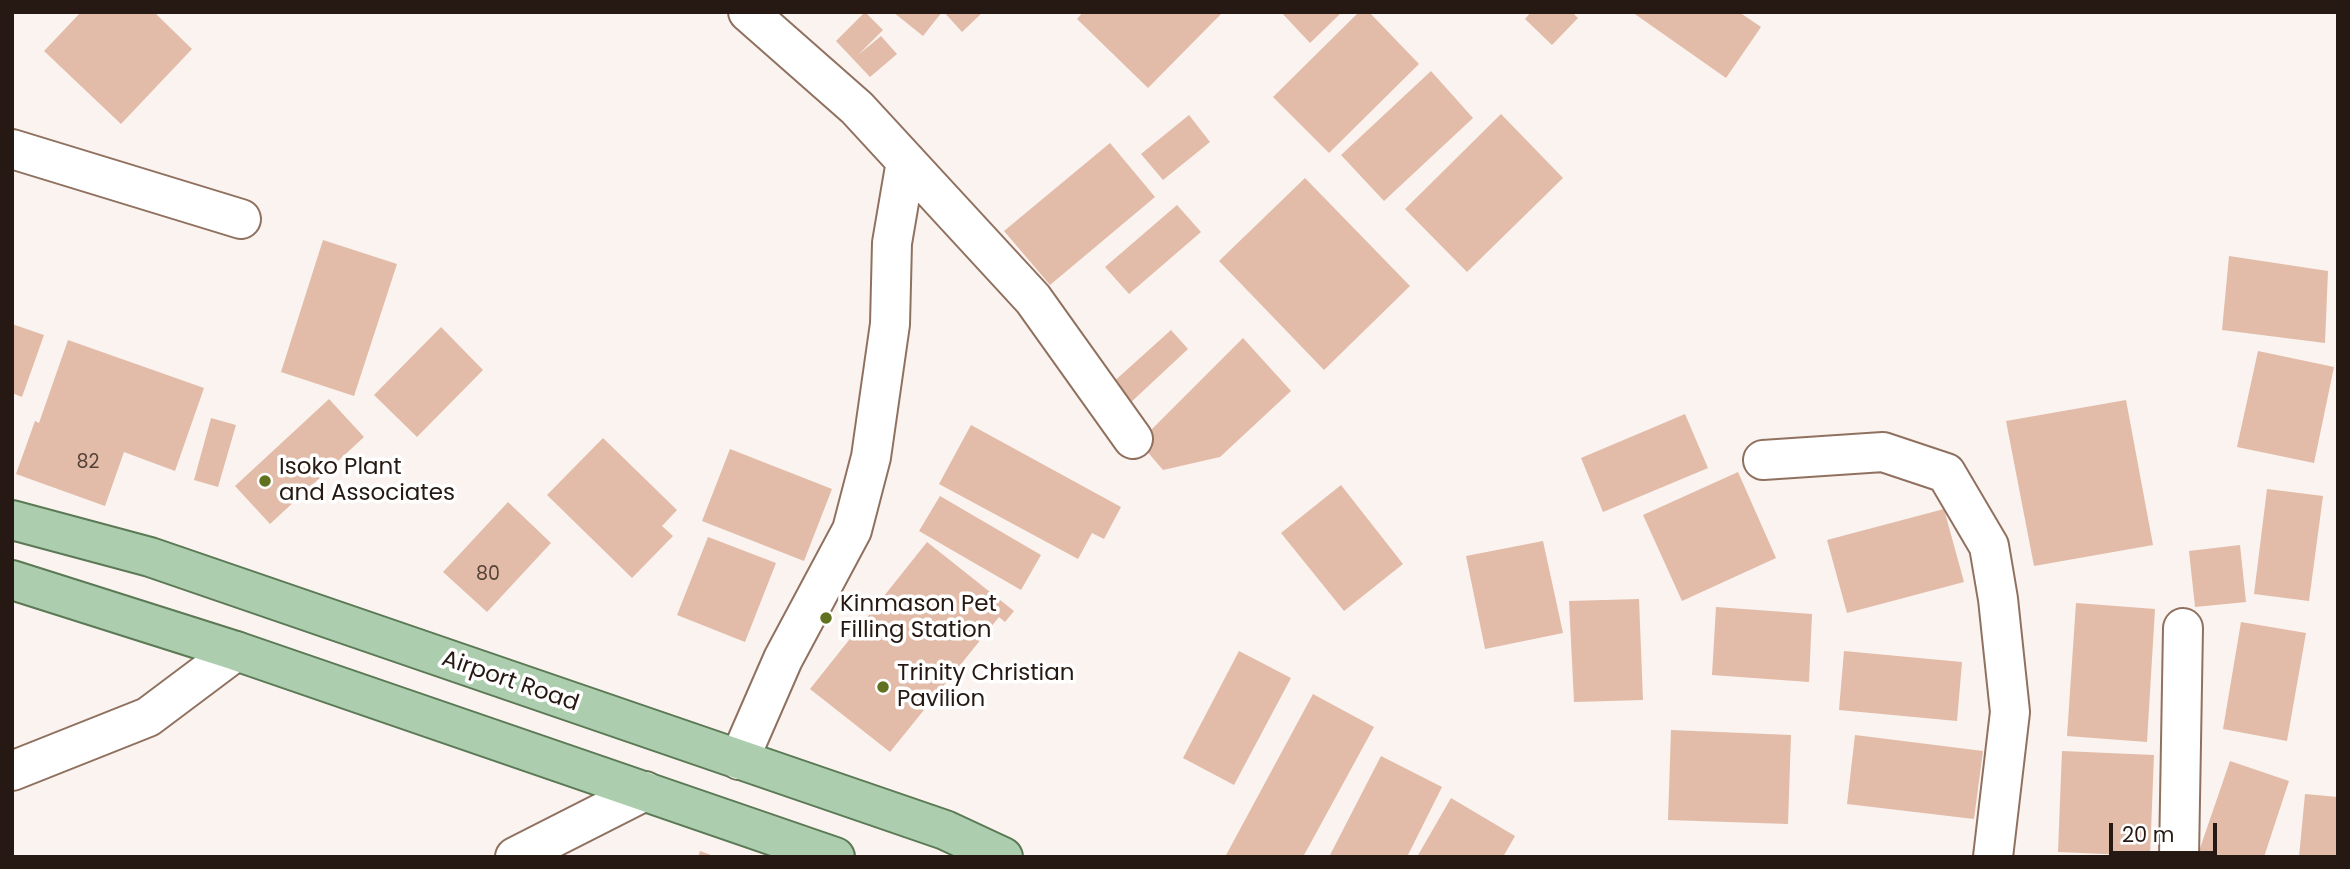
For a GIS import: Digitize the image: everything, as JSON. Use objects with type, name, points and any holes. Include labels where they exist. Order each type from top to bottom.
[{"type":"main road","name":"Airport Road","points":[[12,520],[150,557],[945,830],[1003,857]]},
{"type":"main road","points":[[12,580],[236,651],[835,857]]},
{"type":"street","points":[[748,12],[857,108],[1033,299],[1133,439]]},
{"type":"street","points":[[12,149],[241,219]]},
{"type":"street","points":[[739,760],[783,659],[852,530],[870,457],[890,324],[892,243],[906,161]]},
{"type":"street","points":[[1763,460],[1883,452],[1946,472],[1989,546],[1998,600],[2010,712],[1993,857]]},
{"type":"street","points":[[2179,857],[2183,628]]},
{"type":"street","points":[[12,771],[148,717],[236,651]]},
{"type":"street","points":[[515,857],[645,791]]},
{"type":"building","points":[[81,12],[154,12],[192,49],[121,124],[44,51]]},
{"type":"building","points":[[865,12],[883,30],[858,55],[881,36],[897,54],[870,77],[836,41]]},
{"type":"building","points":[[893,12],[942,12],[923,36]]},
{"type":"building","points":[[944,12],[983,12],[962,32]]},
{"type":"building","points":[[1083,12],[1223,12],[1148,88],[1077,19]]},
{"type":"building","points":[[1281,12],[1342,12],[1310,43]]},
{"type":"building","points":[[1359,12],[1369,12],[1419,64],[1329,153],[1273,97]]},
{"type":"building","points":[[1531,12],[1572,12],[1578,18],[1552,45],[1525,19]]},
{"type":"building","points":[[1632,12],[1739,12],[1761,27],[1726,78]]},
{"type":"building","points":[[1431,71],[1473,118],[1384,201],[1341,155]]},
{"type":"building","points":[[1501,114],[1563,178],[1467,272],[1405,209]]},
{"type":"building","points":[[1189,115],[1210,142],[1163,180],[1141,154]]},
{"type":"building","points":[[1110,143],[1155,197],[1050,285],[1004,231]]},
{"type":"building","points":[[1305,178],[1410,286],[1324,370],[1219,261]]},
{"type":"building","points":[[1177,205],[1201,232],[1129,294],[1105,267]]},
{"type":"building","points":[[323,240],[397,264],[354,396],[281,372]]},
{"type":"building","points":[[2229,256],[2328,271],[2325,343],[2222,330]]},
{"type":"building","points":[[12,324],[44,335],[22,397],[12,393]]},
{"type":"building","points":[[441,327],[483,370],[417,437],[374,395]]},
{"type":"building","points":[[1171,330],[1188,349],[1128,405],[1110,385]]},
{"type":"building","points":[[1243,338],[1291,391],[1220,457],[1163,470],[1139,442]]},
{"type":"building","points":[[68,340],[204,388],[175,471],[124,452],[105,506],[16,474],[35,421],[39,423]]},
{"type":"building","points":[[2258,351],[2334,367],[2314,463],[2237,447]]},
{"type":"building","points":[[329,399],[364,437],[270,524],[235,486]]},
{"type":"building","points":[[2126,400],[2153,545],[2034,566],[2006,421]]},
{"type":"building","points":[[1685,414],[1708,468],[1603,512],[1581,458]]},
{"type":"building","points":[[211,418],[236,425],[218,487],[194,480]]},
{"type":"building","points":[[971,425],[1121,507],[1104,539],[1092,533],[1078,559],[939,484]]},
{"type":"building","points":[[603,438],[677,510],[662,526],[673,536],[632,578],[547,495]]},
{"type":"building","points":[[730,449],[832,489],[804,561],[702,521]]},
{"type":"building","points":[[1738,472],[1776,558],[1682,601],[1643,515]]},
{"type":"building","points":[[1341,485],[1403,564],[1344,611],[1281,533]]},
{"type":"building","points":[[2267,489],[2323,496],[2309,601],[2254,594]]},
{"type":"building","points":[[940,496],[1041,555],[1021,590],[919,531]]},
{"type":"building","points":[[508,502],[551,543],[487,612],[443,572]]},
{"type":"building","points":[[1944,509],[1964,582],[1847,613],[1827,540]]},
{"type":"building","points":[[708,537],[776,563],[745,642],[677,615]]},
{"type":"building","points":[[1543,541],[1563,633],[1485,649],[1466,556]]},
{"type":"building","points":[[927,542],[1014,611],[1005,622],[999,617],[890,752],[810,689]]},
{"type":"building","points":[[2240,545],[2246,602],[2195,607],[2189,551]]},
{"type":"building","points":[[1639,599],[1643,700],[1574,702],[1569,601]]},
{"type":"building","points":[[2076,603],[2155,609],[2147,742],[2067,736]]},
{"type":"building","points":[[1716,607],[1812,614],[1809,682],[1712,675]]},
{"type":"building","points":[[2241,622],[2306,633],[2287,741],[2223,729]]},
{"type":"building","points":[[1239,651],[1291,678],[1234,785],[1183,758]]},
{"type":"building","points":[[1844,651],[1962,662],[1957,721],[1839,710]]},
{"type":"building","points":[[1313,694],[1374,727],[1303,857],[1225,857]]},
{"type":"building","points":[[1671,730],[1791,735],[1788,824],[1668,820]]},
{"type":"building","points":[[1855,735],[1983,751],[1974,819],[1847,804]]},
{"type":"building","points":[[2062,751],[2154,755],[2150,856],[2058,852]]},
{"type":"building","points":[[1381,756],[1442,787],[1407,857],[1329,857]]},
{"type":"building","points":[[2230,761],[2289,781],[2264,857],[2197,857]]},
{"type":"building","points":[[2305,794],[2338,797],[2338,857],[2299,857]]},
{"type":"building","points":[[1451,798],[1515,836],[1503,857],[1417,857]]},
{"type":"building","points":[[700,851],[714,856],[714,857],[698,857]]},
{"type":"place","name":"Isoko Plant and Associates","points":[[265,481]]},
{"type":"place","name":"Kinmason Pet Filling Station","points":[[826,618]]},
{"type":"place","name":"Trinity Christian Pavilion","points":[[883,687]]}]
